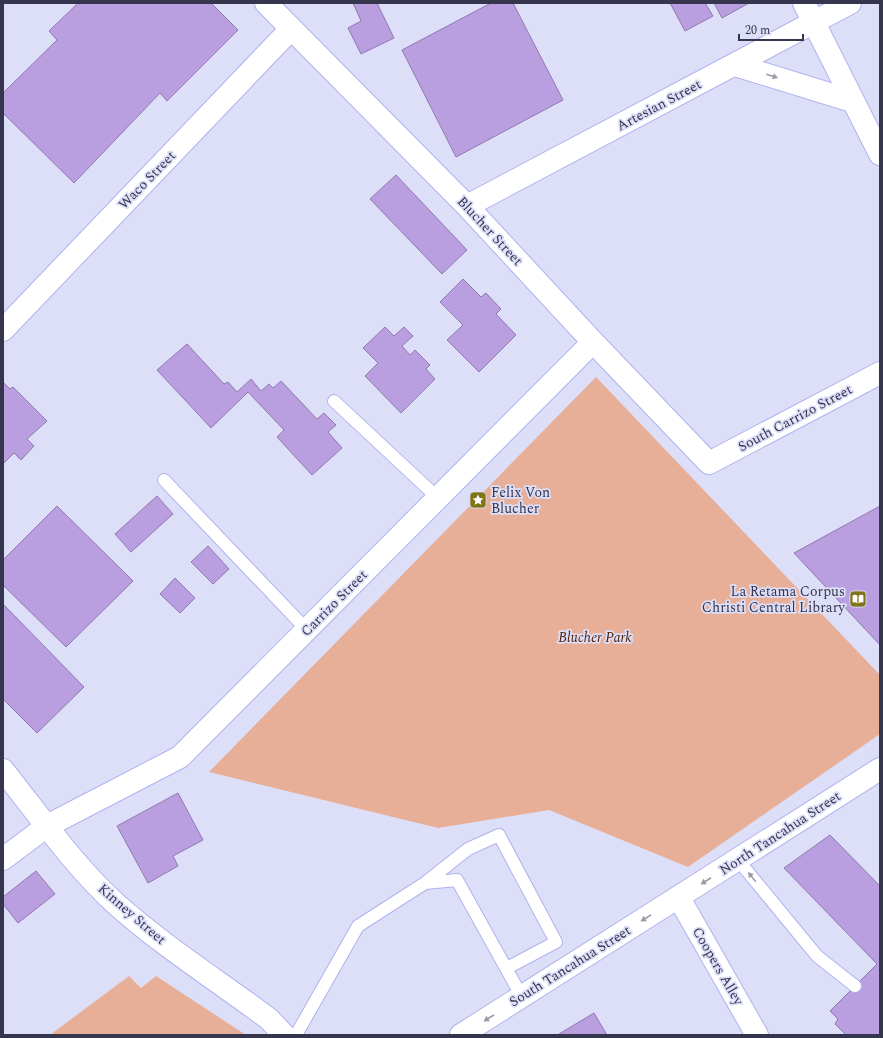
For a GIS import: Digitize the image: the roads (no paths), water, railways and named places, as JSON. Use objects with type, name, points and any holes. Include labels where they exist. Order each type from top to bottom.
[{"type":"street","name":"Blucher Street","points":[[266,3],[467,206],[593,342],[709,463]]},
{"type":"street","points":[[804,3],[880,154]]},
{"type":"street","name":"Artesian Street","points":[[467,206],[850,3]]},
{"type":"street","name":"Waco Street","points":[[3,330],[291,29]]},
{"type":"street","points":[[735,65],[852,101]]},
{"type":"street","name":"Carrizo Street","points":[[47,826],[180,757],[593,342]]},
{"type":"street","name":"South Carrizo Street","points":[[709,463],[880,373]]},
{"type":"street","name":"North Tancahua Street","points":[[679,898],[880,769]]},
{"type":"street","name":"Kinney Street","points":[[3,770],[80,866],[116,903],[151,933],[269,1019],[284,1035]]},
{"type":"street","points":[[3,859],[47,826]]},
{"type":"street","name":"South Tancahua Street","points":[[461,1035],[679,898]]},
{"type":"street","name":"Coopers Alley","points":[[679,898],[757,1035]]},
{"type":"lane","points":[[334,401],[438,498]]},
{"type":"lane","points":[[164,480],[306,630]]},
{"type":"lane","points":[[296,1035],[358,926],[424,883],[468,849],[499,836],[556,942],[507,968]]},
{"type":"lane","points":[[738,860],[817,956],[855,986]]},
{"type":"lane","points":[[424,883],[457,880],[522,997]]},
{"type":"place","name":"Felix Von Blucher","points":[[478,500]]},
{"type":"place","name":"La Retama Corpus Christi Central Library","points":[[858,599]]},
{"type":"park label","name":"Blucher Park","points":[[595,637]]}]
